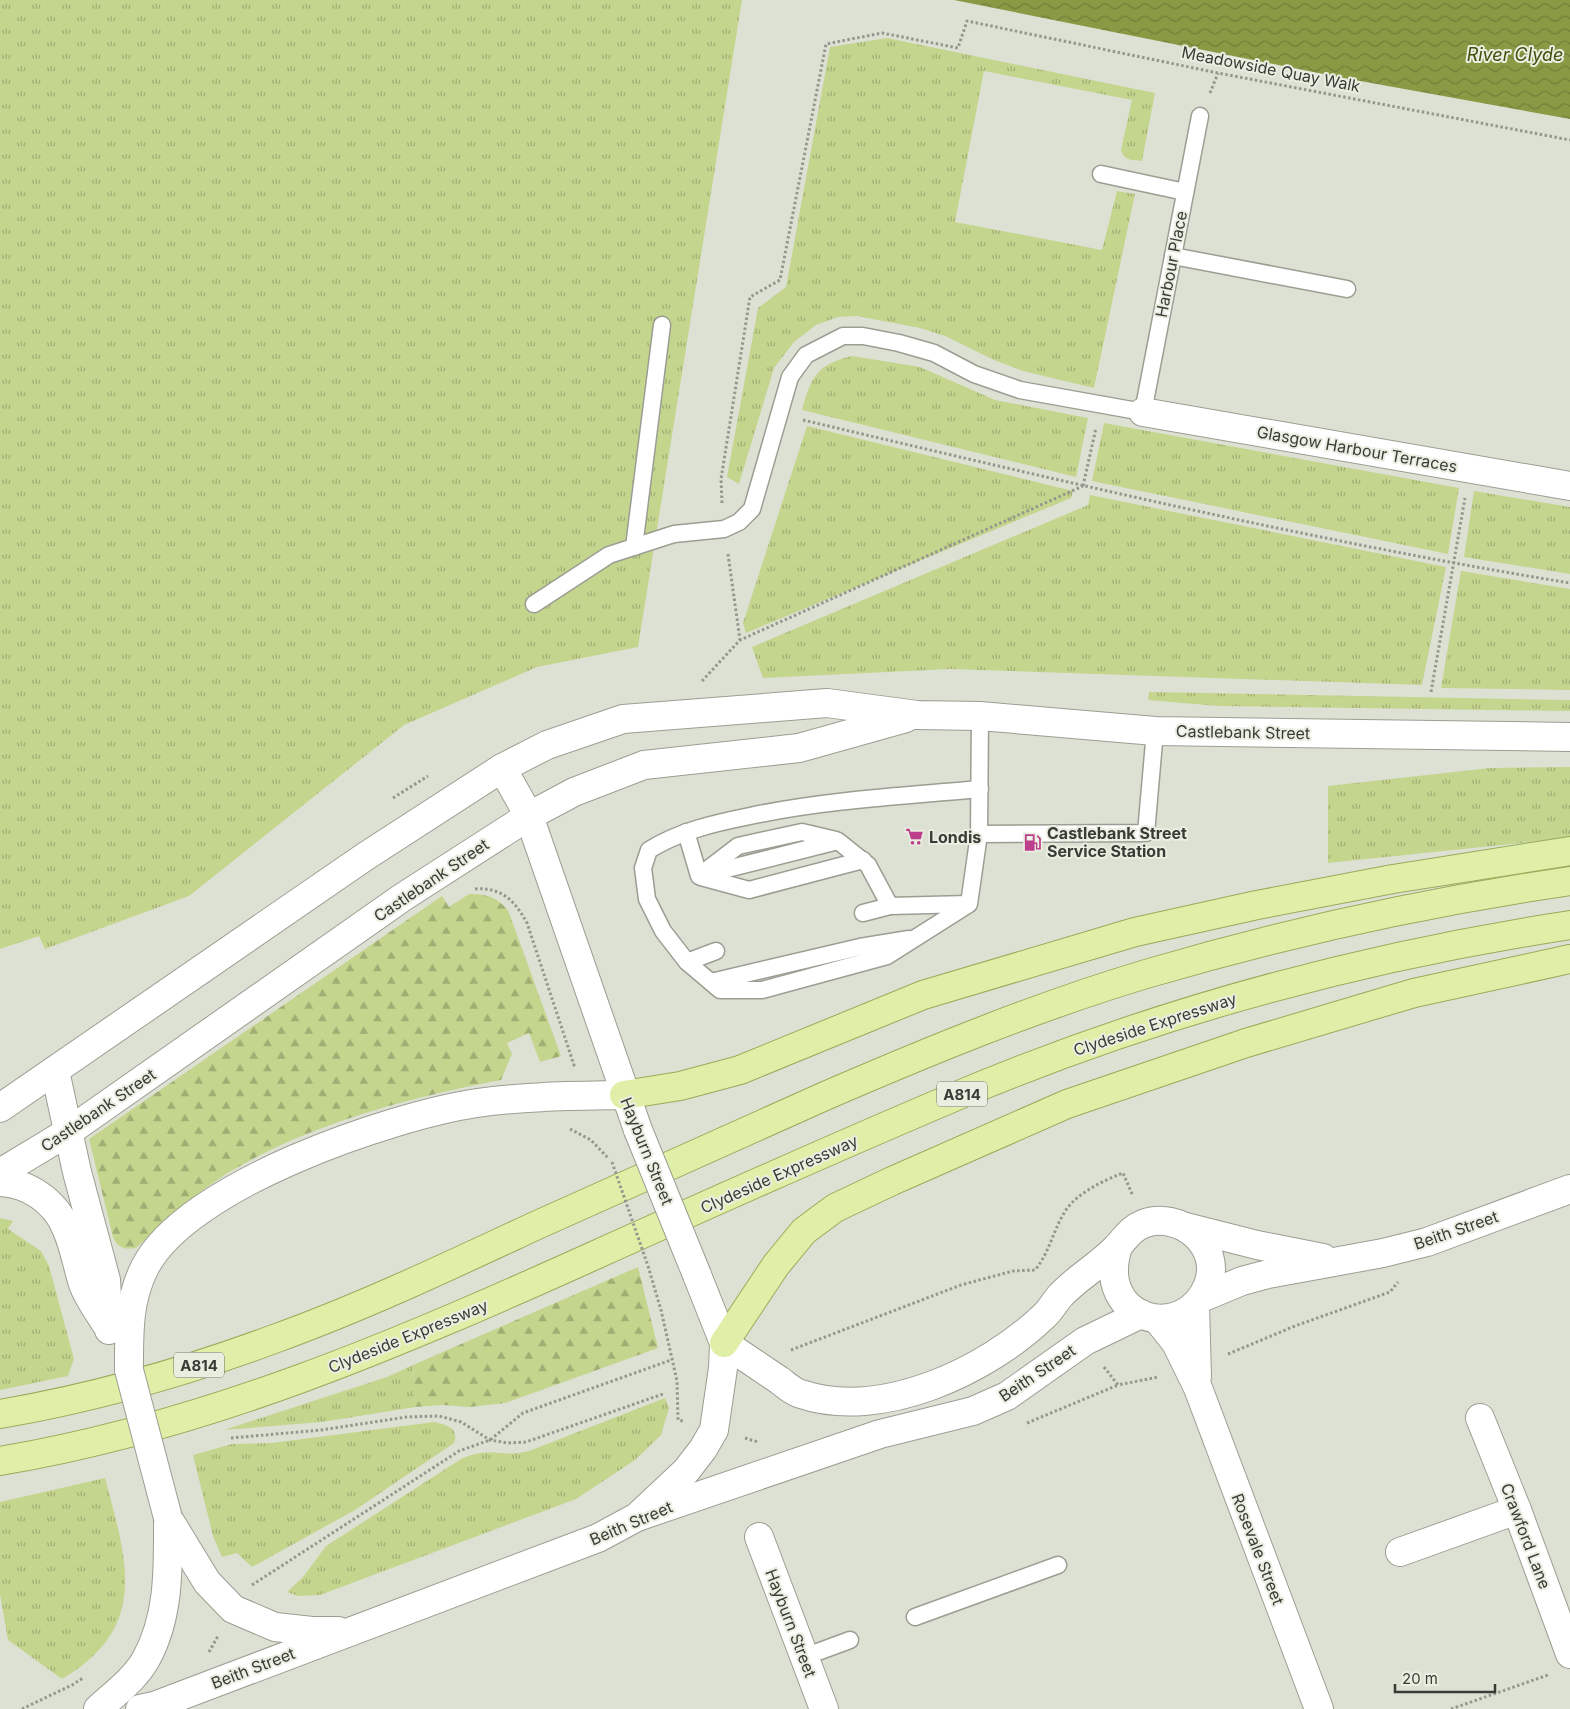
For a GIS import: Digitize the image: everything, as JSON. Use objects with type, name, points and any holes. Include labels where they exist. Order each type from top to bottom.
[{"type":"main road","points":[[624,1095],[680,1086],[740,1070],[923,995],[1135,932],[1257,905],[1373,883],[1570,851]]},
{"type":"main road","name":"A814","points":[[0,1414],[98,1393],[174,1372],[277,1339],[391,1292],[799,1108],[944,1046],[1142,975],[1366,917],[1506,890],[1570,881]]},
{"type":"main road","name":"Clydeside Expressway","points":[[0,1461],[168,1424],[299,1380],[501,1297],[960,1094],[1118,1034],[1214,1003],[1404,956],[1570,926]]},
{"type":"main road","points":[[724,1343],[776,1265],[804,1231],[835,1208],[892,1181],[1067,1104],[1246,1043],[1414,993],[1570,958]]},
{"type":"street","name":"Glasgow Harbour Terraces","points":[[1144,412],[1570,486]]},
{"type":"street","name":"Castlebank Street","points":[[0,1108],[366,856],[502,768],[547,745],[623,719],[827,703],[917,715],[980,716],[1155,731],[1570,737]]},
{"type":"street","name":"Castlebank Street","points":[[0,1173],[68,1132],[444,870],[529,816],[574,792],[644,765],[799,748],[917,715]]},
{"type":"street","name":"Hayburn Street","points":[[502,768],[529,816],[624,1095],[724,1343],[723,1368],[714,1430],[703,1449],[686,1471],[637,1517]]},
{"type":"street","points":[[54,1071],[77,1172],[106,1280],[109,1330]]},
{"type":"street","points":[[129,1370],[130,1316],[136,1287],[146,1265],[163,1243],[195,1214],[248,1181],[314,1151],[421,1114],[476,1103],[530,1097],[624,1095]]},
{"type":"street","points":[[0,1182],[17,1183],[38,1194],[56,1210],[66,1227],[84,1286],[129,1370],[168,1518],[166,1597],[152,1646],[146,1660],[124,1686],[98,1709]]},
{"type":"street","name":"Beith Street","points":[[140,1709],[154,1706],[598,1538],[637,1517],[880,1434],[974,1412],[1007,1396],[1085,1341],[1149,1317],[1174,1317],[1189,1310],[1198,1301],[1242,1281],[1383,1253],[1428,1242],[1570,1189]]},
{"type":"street","name":"Beith Street","points":[[724,1343],[800,1394],[832,1402],[857,1402],[914,1391],[954,1378],[1001,1351],[1045,1315],[1062,1295],[1118,1246],[1127,1234],[1146,1223],[1171,1221],[1186,1227],[1257,1245],[1339,1261]]},
{"type":"street","points":[[1186,1227],[1202,1244],[1210,1266],[1209,1283],[1198,1301]]},
{"type":"street","points":[[1118,1246],[1113,1262],[1112,1277],[1118,1292],[1127,1305],[1149,1317]]},
{"type":"street","name":"Rosevale Street","points":[[1195,1375],[1198,1301]]},
{"type":"street","name":"Rosevale Street","points":[[1149,1317],[1176,1343],[1195,1375],[1319,1709]]},
{"type":"street","name":"Crawford Lane","points":[[1480,1418],[1517,1510],[1570,1654]]},
{"type":"street","points":[[1400,1552],[1517,1510]]},
{"type":"street","points":[[168,1518],[207,1582],[233,1609],[275,1627],[312,1632],[353,1630]]},
{"type":"street","name":"Hayburn Street","points":[[759,1537],[824,1709]]},
{"type":"lane","name":"Harbour Place","points":[[1144,412],[1200,116]]},
{"type":"lane","points":[[1101,174],[1185,192]]},
{"type":"lane","points":[[1173,256],[1347,289]]},
{"type":"lane","points":[[634,547],[662,325]]},
{"type":"lane","points":[[534,604],[610,555],[674,534],[724,529],[739,522],[752,509],[790,377],[806,355],[843,336],[864,336],[934,353],[974,374],[1020,390],[1144,412]]},
{"type":"lane","points":[[980,716],[980,789],[979,834],[969,904],[887,956],[762,990],[720,990],[687,962],[663,931],[647,899],[643,868],[650,850],[686,832],[725,821],[794,807],[980,789]]},
{"type":"lane","points":[[979,834],[1146,833],[1155,731]]},
{"type":"lane","points":[[686,832],[699,876]]},
{"type":"lane","points":[[699,876],[838,841],[868,865],[890,906]]},
{"type":"lane","points":[[699,876],[749,890],[863,860]]},
{"type":"lane","points":[[862,913],[890,906],[969,904]]},
{"type":"lane","points":[[687,962],[716,951]]},
{"type":"lane","points":[[915,1617],[1058,1565]]},
{"type":"lane","points":[[804,1657],[850,1640]]},
{"type":"path","name":"Meadowside Quay Walk","points":[[724,529],[721,479],[750,297],[780,280],[826,44],[882,33],[958,48],[967,21],[1570,140]]},
{"type":"path","points":[[1083,486],[1100,405]]},
{"type":"path","points":[[780,415],[1083,486],[1455,564],[1570,582]]},
{"type":"path","points":[[1431,692],[1455,564],[1470,468]]},
{"type":"path","points":[[696,687],[740,640],[1083,486]]},
{"type":"path","points":[[724,529],[740,640]]},
{"type":"path","points":[[444,870],[459,893],[487,888],[502,892],[518,907],[527,923],[574,1065],[565,1066]]},
{"type":"path","points":[[566,1127],[592,1140],[612,1162],[648,1266]]},
{"type":"path","points":[[791,1350],[961,1285],[1013,1271],[1034,1270],[1044,1259],[1063,1213],[1079,1197],[1108,1179],[1122,1173]]},
{"type":"path","points":[[1085,1341],[1118,1385],[1195,1375],[1295,1326],[1390,1292],[1402,1277]]},
{"type":"path","points":[[208,1654],[233,1609],[255,1580],[359,1516],[459,1450],[490,1440],[523,1413],[671,1360]]},
{"type":"path","points":[[227,1438],[321,1430],[407,1417],[439,1416],[461,1422],[490,1440],[508,1443],[526,1442],[663,1394]]},
{"type":"path","points":[[1451,1709],[1552,1674]]},
{"type":"path","points":[[22,1709],[72,1685],[87,1675]]},
{"type":"green space","points":[[0,0],[742,0],[638,647],[537,667],[404,725],[189,896],[45,949],[39,936],[0,949]]},
{"type":"green space","points":[[887,38],[1155,93],[1142,161],[1126,158],[1121,150],[1132,100],[984,71],[955,222],[1102,250],[1117,191],[1135,194],[1094,388],[1023,371],[994,360],[945,336],[920,328],[857,316],[838,317],[816,325],[794,342],[774,368],[739,484],[727,477],[758,308],[786,287],[830,47]]},
{"type":"green space","points":[[852,356],[920,367],[995,400],[1088,418],[1076,477],[802,410],[809,389],[817,374],[831,363]]},
{"type":"green space","points":[[1104,423],[1459,488],[1448,554],[1092,481]]},
{"type":"green space","points":[[807,426],[1073,491],[1071,498],[746,633],[743,623]]},
{"type":"green space","points":[[1474,491],[1570,507],[1570,574],[1464,557]]},
{"type":"green space","points":[[1090,495],[1446,567],[1422,685],[950,669],[763,678],[752,647],[1088,505]]},
{"type":"green space","points":[[1461,571],[1570,589],[1570,690],[1441,688]]},
{"type":"green space","points":[[1149,692],[1570,700],[1570,711],[1218,706],[1148,700]]},
{"type":"green space","points":[[1570,767],[1570,838],[1328,863],[1328,786],[1490,768]]},
{"type":"green space","points":[[469,894],[491,897],[508,910],[561,1056],[540,1062],[529,1033],[507,1043],[512,1054],[501,1080],[395,1104],[325,1127],[291,1141],[258,1156],[214,1182],[136,1248],[128,1249],[117,1244],[113,1237],[89,1139],[442,896],[449,907]]},
{"type":"green space","points":[[0,1218],[13,1221],[8,1229],[41,1251],[49,1266],[74,1359],[68,1376],[0,1390]]},
{"type":"green space","points":[[638,1267],[658,1348],[505,1403],[469,1407],[443,1405],[415,1407],[413,1365]]},
{"type":"green space","points":[[413,1365],[415,1407],[322,1422],[224,1430],[387,1377]]},
{"type":"green space","points":[[665,1398],[669,1408],[661,1435],[635,1460],[576,1499],[320,1595],[298,1596],[287,1592],[303,1577],[326,1546],[461,1459],[480,1453],[519,1453],[529,1451]]},
{"type":"green space","points":[[434,1422],[451,1428],[455,1434],[454,1443],[355,1510],[252,1567],[237,1553],[222,1557],[213,1536],[193,1455],[232,1444],[272,1443]]},
{"type":"green space","points":[[105,1478],[120,1537],[124,1564],[125,1590],[120,1614],[109,1637],[90,1659],[62,1679],[8,1640],[0,1594],[0,1502]]},
{"type":"water","name":"River Clyde","points":[[954,0],[1570,0],[1570,119],[1338,77]]},
{"type":"place","name":"Londis","points":[[915,837]]},
{"type":"place","name":"Castlebank Street Service Station","points":[[1033,842]]}]
